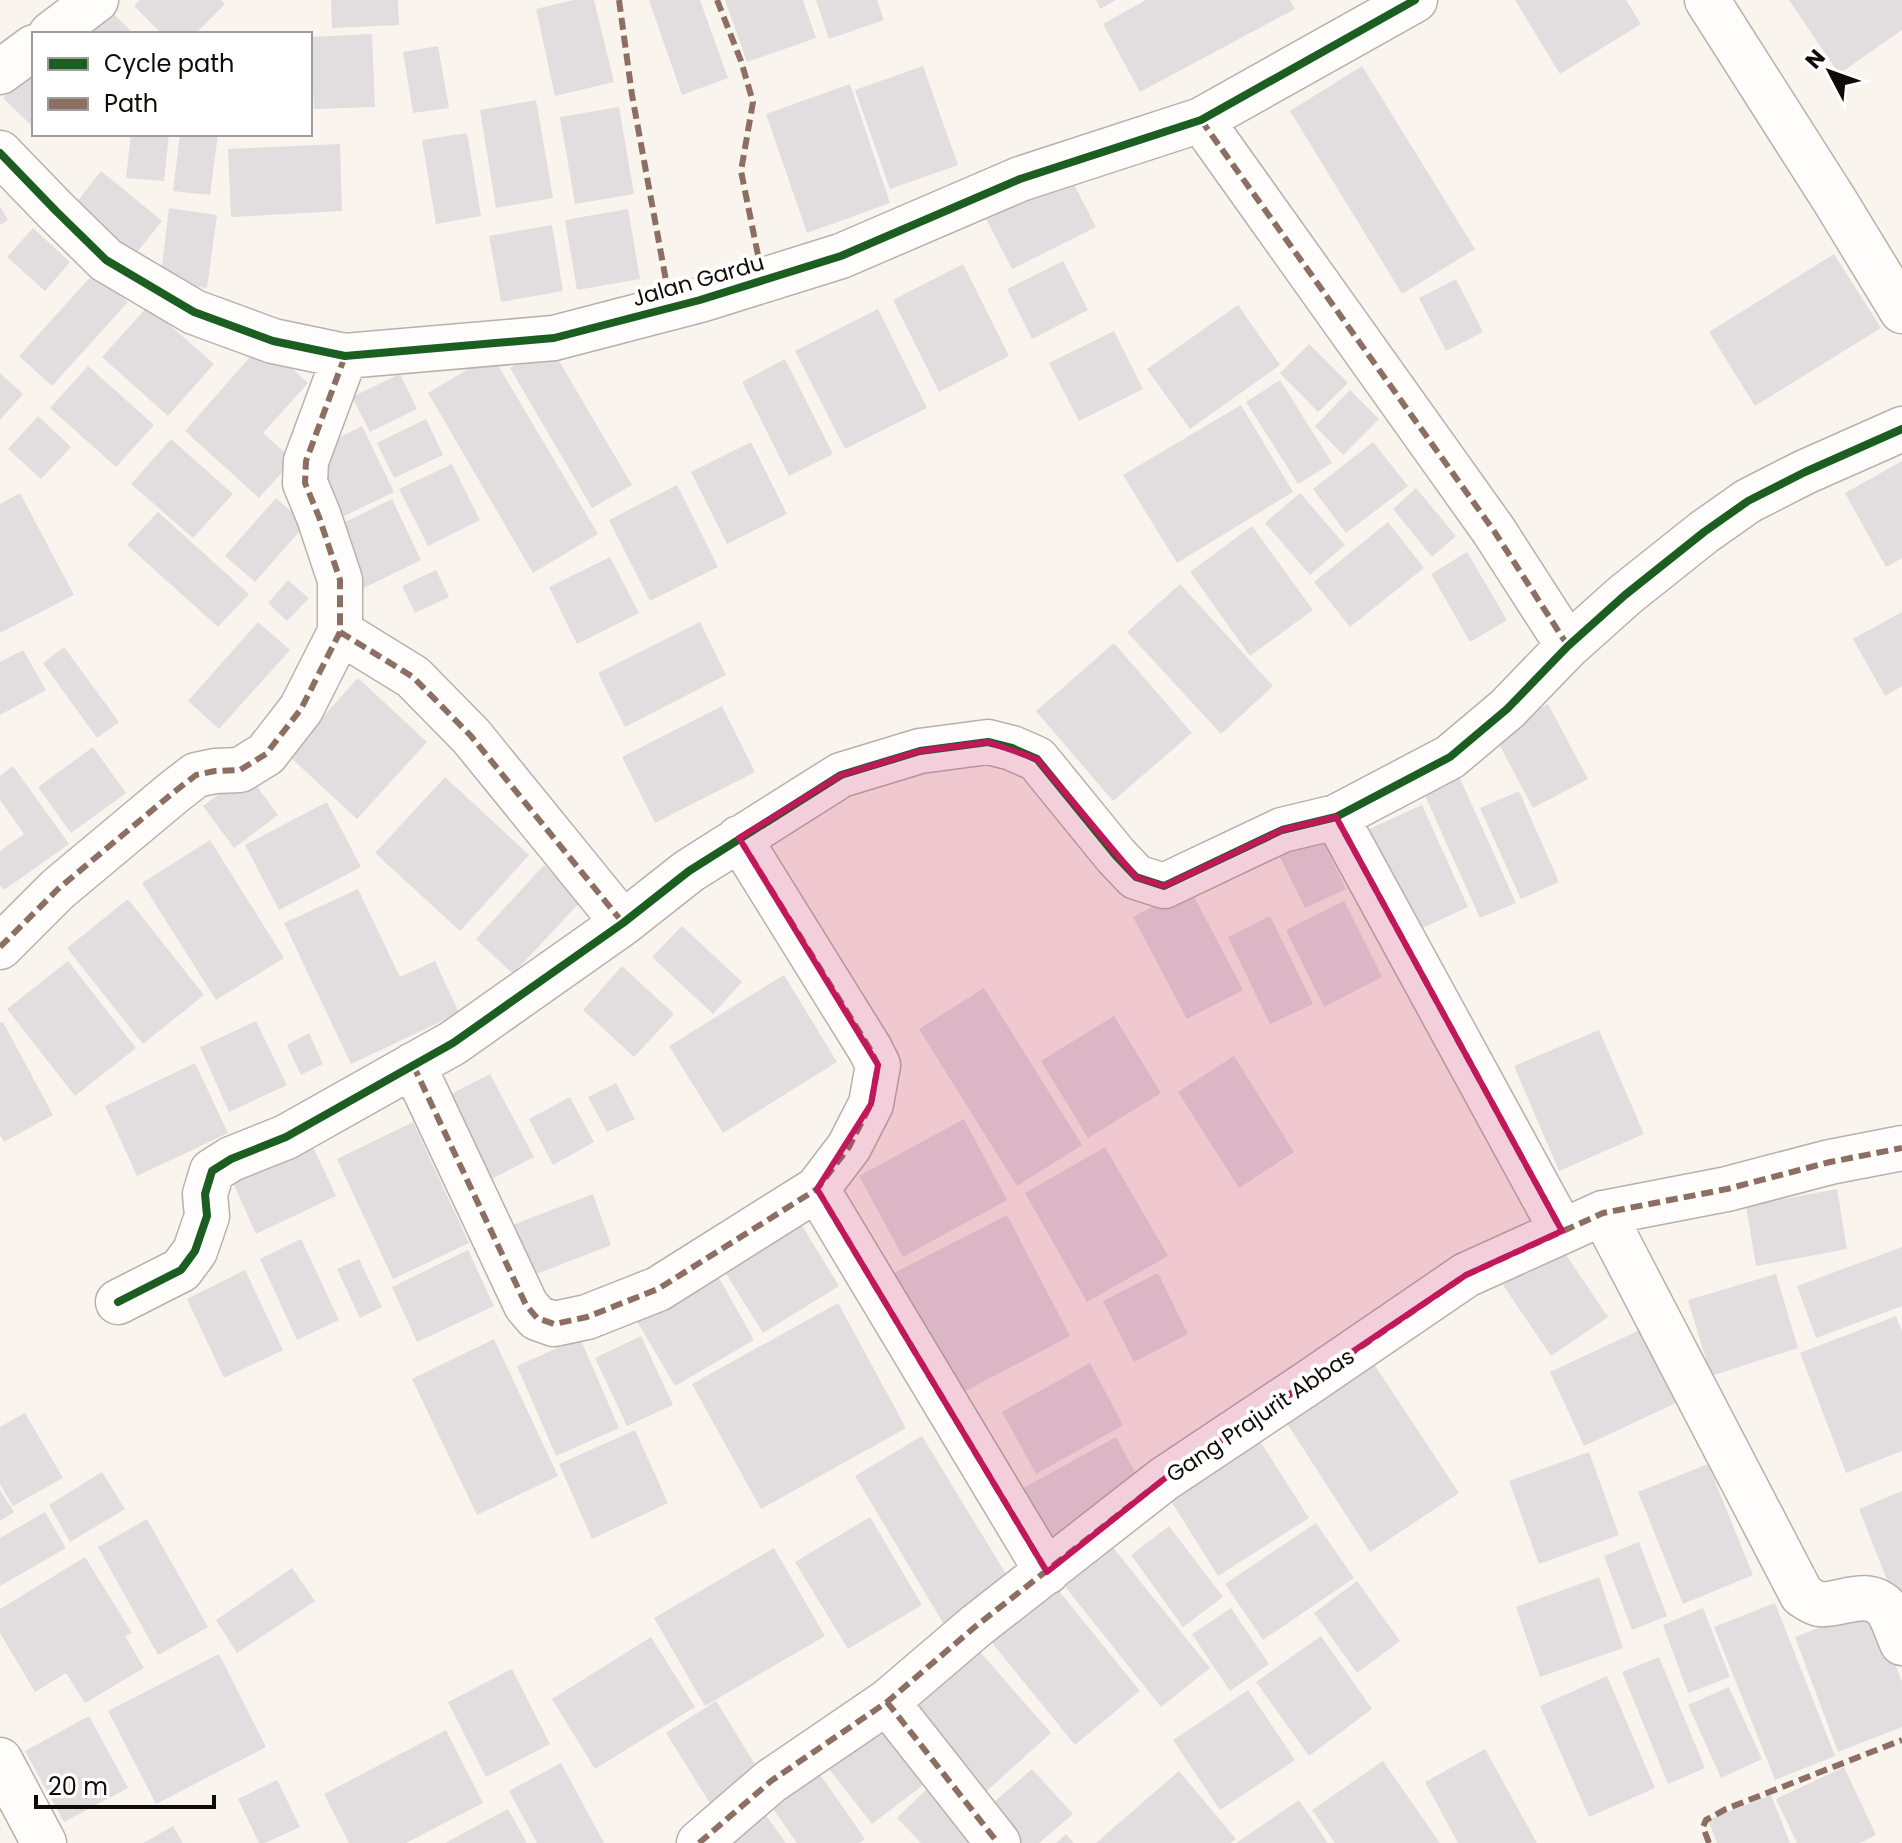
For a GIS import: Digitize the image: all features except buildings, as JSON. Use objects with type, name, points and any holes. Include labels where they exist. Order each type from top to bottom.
[{"type":"main road","points":[[54,32],[96,0]]},
{"type":"main road","name":"Jalan Gardu","points":[[0,153],[106,260],[194,312],[273,341],[345,356],[554,338],[671,308],[841,256],[1020,179],[1201,120],[1415,0]]},
{"type":"main road","points":[[1707,0],[1902,311]]},
{"type":"main road","points":[[0,72],[32,48]]},
{"type":"main road","points":[[1201,120],[1494,531],[1568,646]]},
{"type":"main road","points":[[0,947],[58,889],[174,792],[196,775],[240,770],[266,754],[301,709],[340,632],[340,580],[305,483],[306,461],[345,356]]},
{"type":"main road","points":[[118,1302],[181,1270],[195,1251],[207,1216],[205,1194],[212,1171],[231,1159],[286,1137],[453,1043],[623,923],[689,871],[841,775],[920,751],[988,742],[1012,748],[1037,759],[1136,877],[1164,886],[1282,830],[1336,817],[1450,757],[1507,709],[1568,646],[1625,595],[1704,532],[1748,501],[1902,429]]},
{"type":"main road","points":[[340,632],[413,677],[452,716],[623,923]]},
{"type":"main road","points":[[1336,817],[1562,1231]]},
{"type":"main road","points":[[413,1065],[526,1305],[537,1318],[554,1324],[587,1317],[658,1289],[817,1189],[849,1147],[871,1104],[878,1065],[739,838]]},
{"type":"main road","name":"Gang Prajurit Abbas","points":[[699,1843],[771,1781],[887,1702],[976,1626],[1164,1479],[1466,1275],[1603,1213],[1727,1189],[1830,1162],[1902,1148]]},
{"type":"main road","points":[[817,1189],[1047,1572]]},
{"type":"main road","points":[[1603,1213],[1802,1595],[1818,1604],[1867,1599],[1882,1605],[1888,1610],[1902,1643]]},
{"type":"main road","points":[[887,1702],[998,1843]]},
{"type":"main road","points":[[0,1760],[44,1843]]},
{"type":"highlighted area","points":[[988,742],[1037,759],[1136,877],[1164,886],[1282,830],[1336,817],[1562,1231],[1466,1275],[1164,1479],[1047,1572],[817,1189],[871,1104],[878,1065],[739,838],[841,775],[920,751]]},
{"type":"marked path","points":[[619,0],[632,95],[671,308]]},
{"type":"marked path","points":[[717,0],[753,102],[741,171],[763,280]]},
{"type":"marked path","points":[[1201,120],[1494,531],[1568,646]]},
{"type":"marked path","points":[[0,947],[58,889],[174,792],[196,775],[240,770],[266,754],[301,709],[340,632],[340,580],[305,483],[306,461],[345,356],[338,354]]},
{"type":"marked path","points":[[340,632],[413,677],[471,736],[623,923]]},
{"type":"marked path","points":[[1336,817],[1562,1231]]},
{"type":"marked path","points":[[413,1065],[526,1305],[537,1318],[554,1324],[587,1317],[658,1289],[817,1189],[849,1147],[871,1104],[878,1065],[739,838]]},
{"type":"marked path","points":[[699,1843],[771,1781],[887,1702],[976,1626],[1164,1479],[1466,1275],[1603,1213],[1727,1189],[1830,1162],[1902,1148]]},
{"type":"marked path","points":[[817,1189],[1047,1572]]},
{"type":"marked path","points":[[887,1702],[998,1843]]},
{"type":"marked path","points":[[1709,1843],[1703,1827],[1706,1820],[1726,1809],[1902,1740]]},
{"type":"cycle path","points":[[0,153],[106,260],[194,312],[273,341],[345,356],[554,338],[700,300],[841,256],[1020,179],[1201,120],[1415,0]]},
{"type":"cycle path","points":[[118,1302],[181,1270],[195,1251],[207,1216],[205,1194],[212,1171],[231,1159],[286,1137],[453,1043],[623,923],[689,871],[841,775],[920,751],[988,742],[1012,748],[1037,759],[1136,877],[1164,886],[1282,830],[1336,817],[1450,757],[1507,709],[1568,646],[1625,595],[1704,532],[1748,501],[1902,429]]}]
